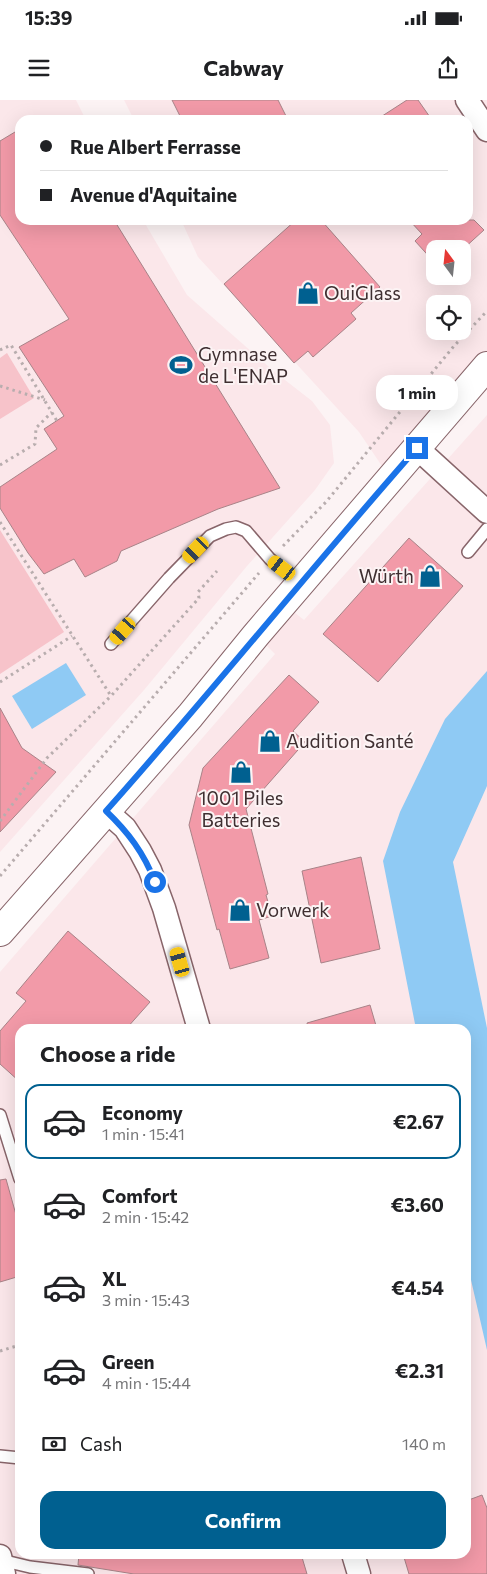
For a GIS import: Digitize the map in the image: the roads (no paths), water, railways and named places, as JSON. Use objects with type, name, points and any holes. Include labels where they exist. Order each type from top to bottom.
[{"type":"street","points":[[467,100],[487,130]]},
{"type":"street","points":[[0,932],[190,716],[487,366]]},
{"type":"street","points":[[417,448],[487,512]]},
{"type":"street","points":[[106,811],[125,828],[150,870],[164,908],[197,1024]]},
{"type":"street","points":[[354,1559],[359,1574]]},
{"type":"lane","points":[[111,644],[168,578],[210,536],[226,529],[236,527],[246,531],[270,559],[301,584]]},
{"type":"lane","points":[[468,552],[487,529]]},
{"type":"lane","points":[[0,1115],[15,1163]]},
{"type":"lane","points":[[0,1456],[15,1458]]},
{"type":"lane","points":[[2,1563],[88,1574]]},
{"type":"water","points":[[66,663],[86,695],[32,729],[12,696]]},
{"type":"water","points":[[487,671],[487,786],[453,862],[487,1028],[487,1350],[471,1280],[471,1024],[415,1024],[383,861],[400,812],[445,719]]},
{"type":"place","name":"OuiGlass","points":[[308,293]]},
{"type":"place","name":"Gymnase de L'ENAP","points":[[181,365]]},
{"type":"place","name":"Würth","points":[[430,576]]},
{"type":"place","name":"Audition Santé","points":[[270,741]]},
{"type":"place","name":"1001 Piles Batteries","points":[[241,772]]},
{"type":"place","name":"Vorwerk","points":[[240,910]]}]
